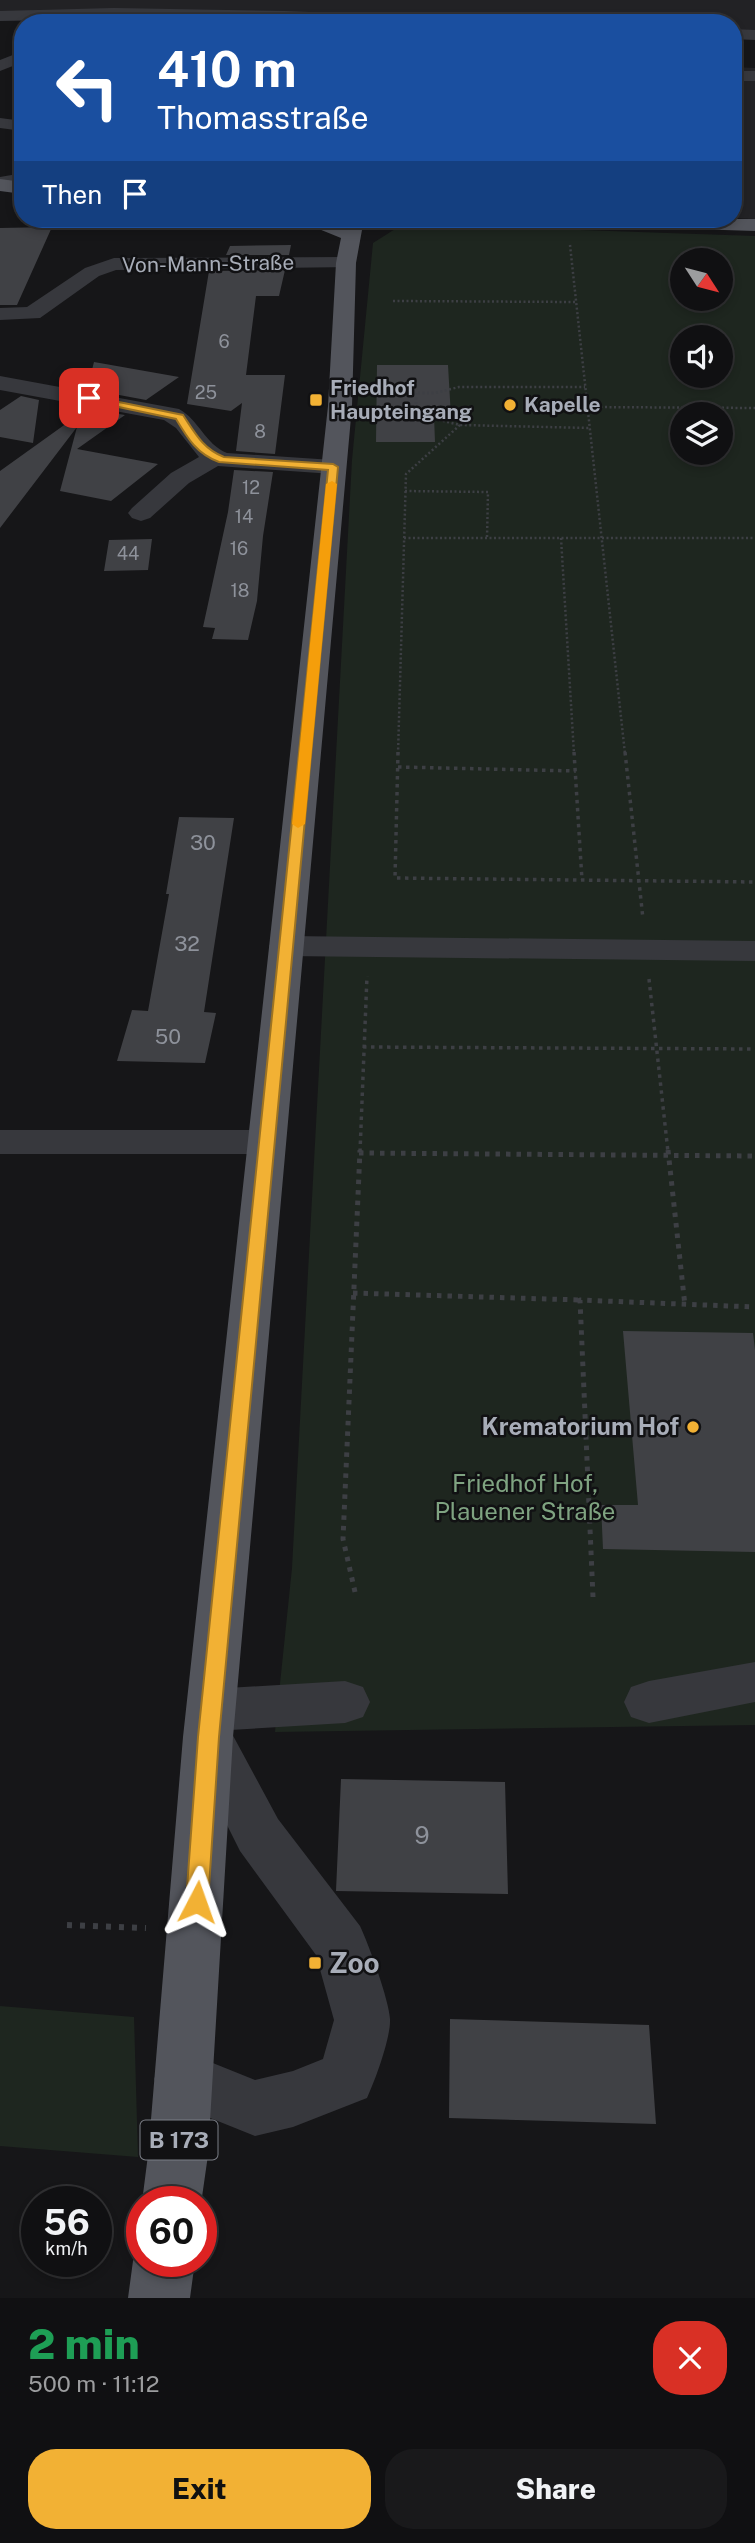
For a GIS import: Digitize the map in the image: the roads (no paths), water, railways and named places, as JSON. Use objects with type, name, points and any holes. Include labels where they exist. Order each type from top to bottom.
[{"type":"main road","points":[[329,228],[350,239]]},
{"type":"main road","name":"B 173","points":[[173,2186],[210,1723],[339,405],[350,239]]},
{"type":"main road","points":[[159,2298],[162,2277]]},
{"type":"street","points":[[0,4],[68,12]]},
{"type":"street","points":[[34,14],[288,7],[362,14]]},
{"type":"street","name":"Von-Mann-Straße","points":[[0,314],[32,313],[92,272],[114,264],[350,239]]},
{"type":"street","points":[[0,383],[171,414],[184,421],[195,442],[215,458],[234,462],[333,467]]},
{"type":"street","points":[[141,513],[180,478],[215,458]]},
{"type":"street","points":[[286,946],[755,951]]},
{"type":"street","points":[[0,1142],[267,1142]]},
{"type":"street","points":[[649,1702],[755,1682]]},
{"type":"street","points":[[183,2079],[255,2108],[293,2099],[347,2078],[362,2020],[341,1944],[259,1835],[210,1723],[345,1702]]},
{"type":"place","name":"Friedhof Haupteingang","points":[[316,400]]},
{"type":"place","name":"Kapelle","points":[[510,405]]},
{"type":"place","name":"Krematorium Hof","points":[[693,1427]]},
{"type":"place","name":"Zoo","points":[[315,1963]]},
{"type":"park label","name":"Friedhof Hof, Plauener Straße","points":[[525,1498]]}]
